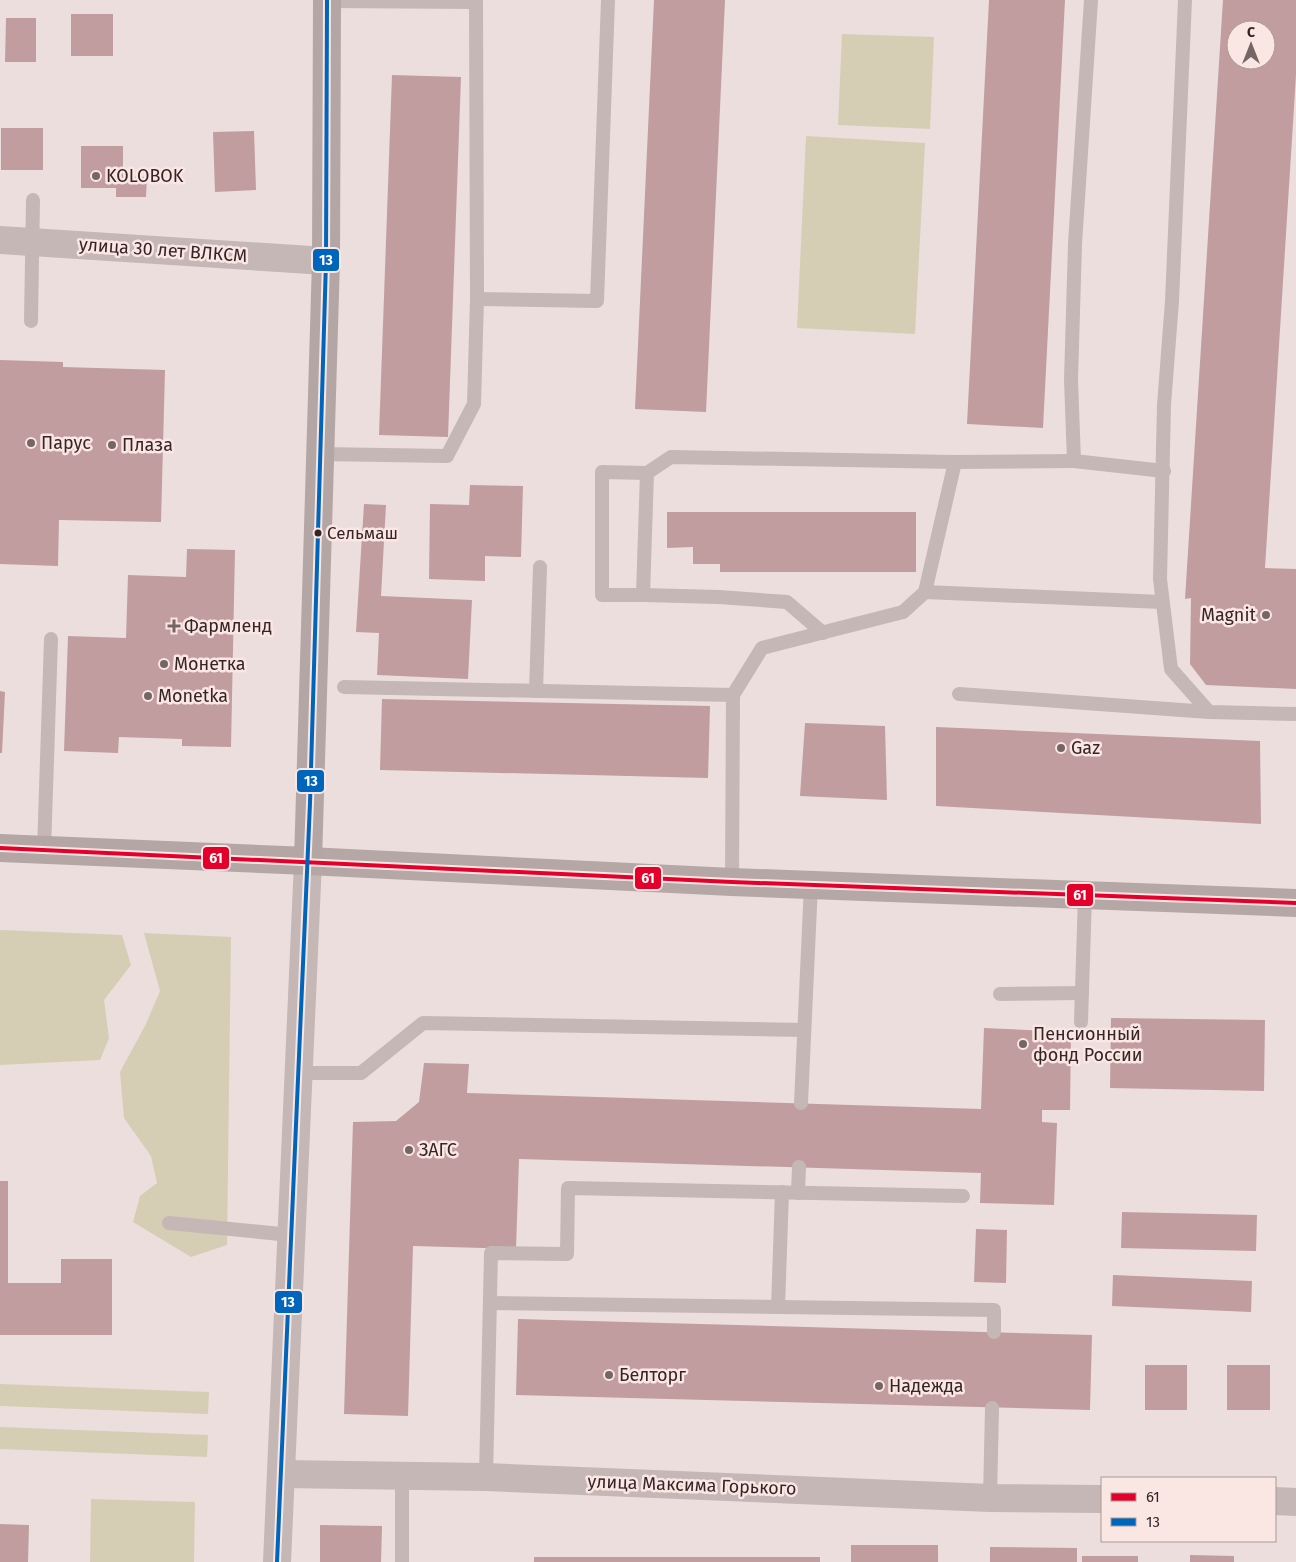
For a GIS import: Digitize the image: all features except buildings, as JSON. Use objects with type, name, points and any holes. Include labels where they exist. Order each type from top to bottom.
[{"type":"main road","points":[[308,861],[326,261],[322,0]]},
{"type":"main road","points":[[0,848],[732,882],[1296,903]]},
{"type":"street","name":"улица 30 лет ВЛКСМ","points":[[0,240],[326,261]]},
{"type":"street","points":[[277,1562],[308,861]]},
{"type":"street","name":"улица Максима Горького","points":[[281,1474],[486,1477],[990,1498],[1101,1499]]},
{"type":"street","points":[[1276,1501],[1296,1502]]},
{"type":"lane","points":[[320,454],[447,456],[474,404],[477,299],[476,1],[322,0]]},
{"type":"lane","points":[[477,299],[596,301],[608,0]]},
{"type":"lane","points":[[1074,461],[1070,380],[1074,264],[1091,0]]},
{"type":"lane","points":[[1186,0],[1172,301],[1164,405],[1164,471],[1160,579],[1171,668],[1209,712]]},
{"type":"lane","points":[[31,321],[33,200]]},
{"type":"lane","points":[[823,632],[787,602],[719,596],[602,595],[602,472],[647,473],[671,457],[954,462],[1074,461],[1164,471]]},
{"type":"lane","points":[[732,882],[733,695],[762,648],[903,612],[925,592],[954,462]]},
{"type":"lane","points":[[643,595],[647,473]]},
{"type":"lane","points":[[536,691],[540,567]]},
{"type":"lane","points":[[925,592],[1162,602]]},
{"type":"lane","points":[[44,850],[51,639]]},
{"type":"lane","points":[[344,687],[733,695]]},
{"type":"lane","points":[[959,694],[1209,712],[1296,714]]},
{"type":"lane","points":[[801,1103],[811,885]]},
{"type":"lane","points":[[1081,1022],[1085,896]]},
{"type":"lane","points":[[1000,994],[1082,992]]},
{"type":"lane","points":[[298,1073],[361,1073],[423,1023],[804,1030]]},
{"type":"lane","points":[[798,1193],[799,1167]]},
{"type":"lane","points":[[486,1477],[491,1253],[566,1254],[568,1188],[963,1196]]},
{"type":"lane","points":[[778,1307],[782,1192]]},
{"type":"lane","points":[[169,1223],[291,1235]]},
{"type":"lane","points":[[490,1303],[994,1310],[994,1332]]},
{"type":"lane","points":[[990,1498],[992,1408]]},
{"type":"lane","points":[[402,1476],[402,1562]]},
{"type":"shaded area","points":[[842,34],[934,37],[930,129],[838,125]]},
{"type":"shaded area","points":[[806,136],[925,143],[915,334],[797,328]]},
{"type":"shaded area","points":[[0,930],[122,935],[131,965],[104,1000],[109,1038],[100,1060],[0,1065]]},
{"type":"shaded area","points":[[144,933],[231,937],[227,1245],[191,1257],[133,1222],[140,1196],[157,1183],[151,1156],[124,1118],[120,1072],[146,1024],[160,991]]},
{"type":"shaded area","points":[[0,1384],[209,1392],[208,1414],[0,1406]]},
{"type":"shaded area","points":[[0,1427],[208,1435],[207,1457],[0,1449]]},
{"type":"shaded area","points":[[91,1499],[195,1502],[194,1562],[90,1562]]},
{"type":"transit line","name":"13","points":[[277,1562],[310,803],[326,261],[327,0]]},
{"type":"transit line","name":"61","points":[[0,848],[732,882],[1296,903]]},
{"type":"place","name":"KOLOBOK","points":[[96,176]]},
{"type":"place","name":"Парус","points":[[31,443]]},
{"type":"place","name":"Плаза","points":[[112,445]]},
{"type":"place","name":"Сельмаш","points":[[318,533]]},
{"type":"place","name":"Magnit","points":[[1266,615]]},
{"type":"place","name":"Фармленд","points":[[174,626]]},
{"type":"place","name":"Монетка","points":[[164,664]]},
{"type":"place","name":"Monetka","points":[[148,696]]},
{"type":"place","name":"Gaz","points":[[1061,748]]},
{"type":"place","name":"Пенсионный фонд России","points":[[1023,1044]]},
{"type":"place","name":"ЗАГС","points":[[409,1150]]},
{"type":"place","name":"Белторг","points":[[609,1375]]},
{"type":"place","name":"Надежда","points":[[879,1386]]}]
